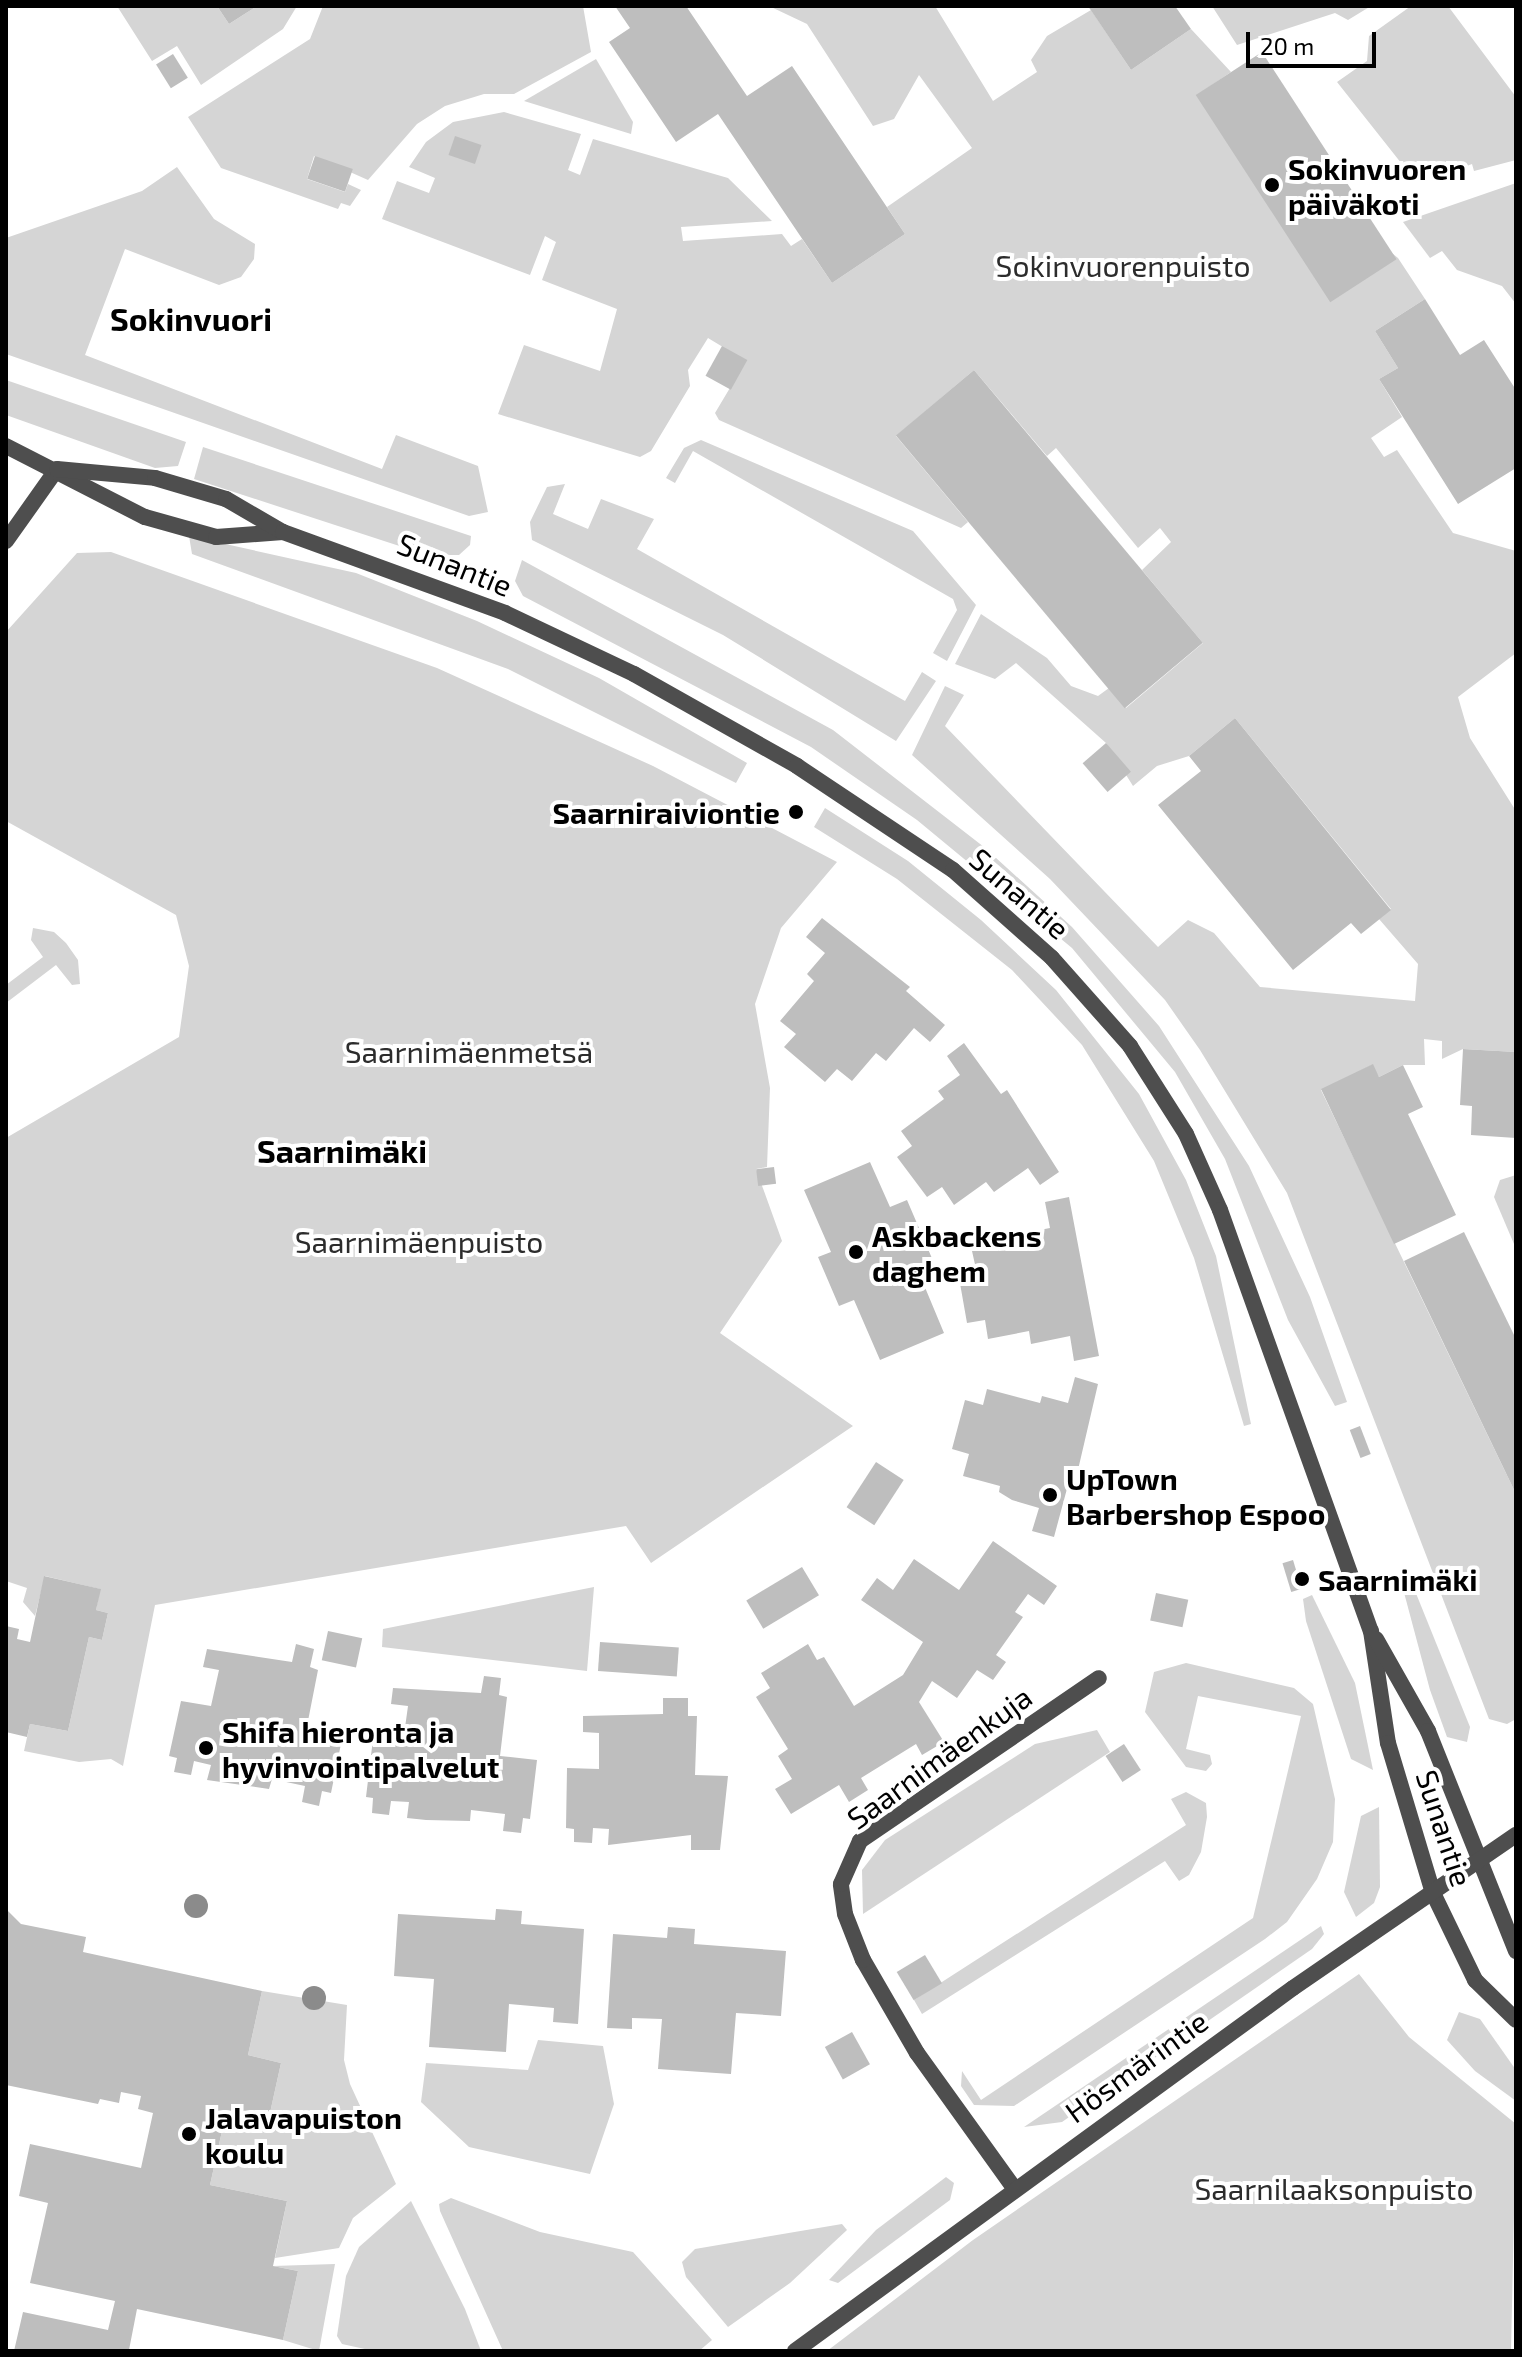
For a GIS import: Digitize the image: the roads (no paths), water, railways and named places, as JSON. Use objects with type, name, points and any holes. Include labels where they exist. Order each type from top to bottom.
[{"type":"street","name":"Sunantie","points":[[6,446],[57,469],[145,517],[202,533],[283,532]]},
{"type":"street","name":"Sunantie","points":[[57,469],[155,478],[226,499],[283,532],[505,613],[634,674],[797,766],[953,870],[1052,958],[1130,1046],[1186,1134],[1254,1294],[1371,1631],[1388,1743],[1433,1893],[1475,1980],[1516,2020]]},
{"type":"street","points":[[6,541],[57,469]]},
{"type":"street","name":"Sunantie","points":[[1371,1631],[1428,1731],[1516,1951]]},
{"type":"street","name":"Saarnimäenkuja","points":[[1014,2188],[917,2053],[863,1960],[845,1914],[841,1884],[860,1841],[1099,1678]]},
{"type":"street","name":"Hösmärintie","points":[[795,2351],[1014,2188],[1516,1835]]},
{"type":"place","name":"Sokinvuoren päiväkoti","points":[[1272,185]]},
{"type":"place","name":"Saarniraiviontie","points":[[796,812]]},
{"type":"place","name":"Askbackens daghem","points":[[856,1252]]},
{"type":"place","name":"UpTown Barbershop Espoo","points":[[1050,1495]]},
{"type":"place","name":"Saarnimäki","points":[[1302,1579]]},
{"type":"place","name":"Shifa hieronta ja hyvinvointipalvelut","points":[[206,1748]]},
{"type":"place","name":"Jalavapuiston koulu","points":[[189,2134]]},
{"type":"district","name":"Sokinvuori","points":[[191,318]]},
{"type":"district","name":"Saarnimäki","points":[[342,1150]]},
{"type":"park label","name":"Sokinvuorenpuisto","points":[[1123,265]]},
{"type":"park label","name":"Saarnimäenmetsä","points":[[469,1051]]},
{"type":"park label","name":"Saarnimäenpuisto","points":[[419,1241]]},
{"type":"park label","name":"Saarnilaaksonpuisto","points":[[1334,2188]]}]
